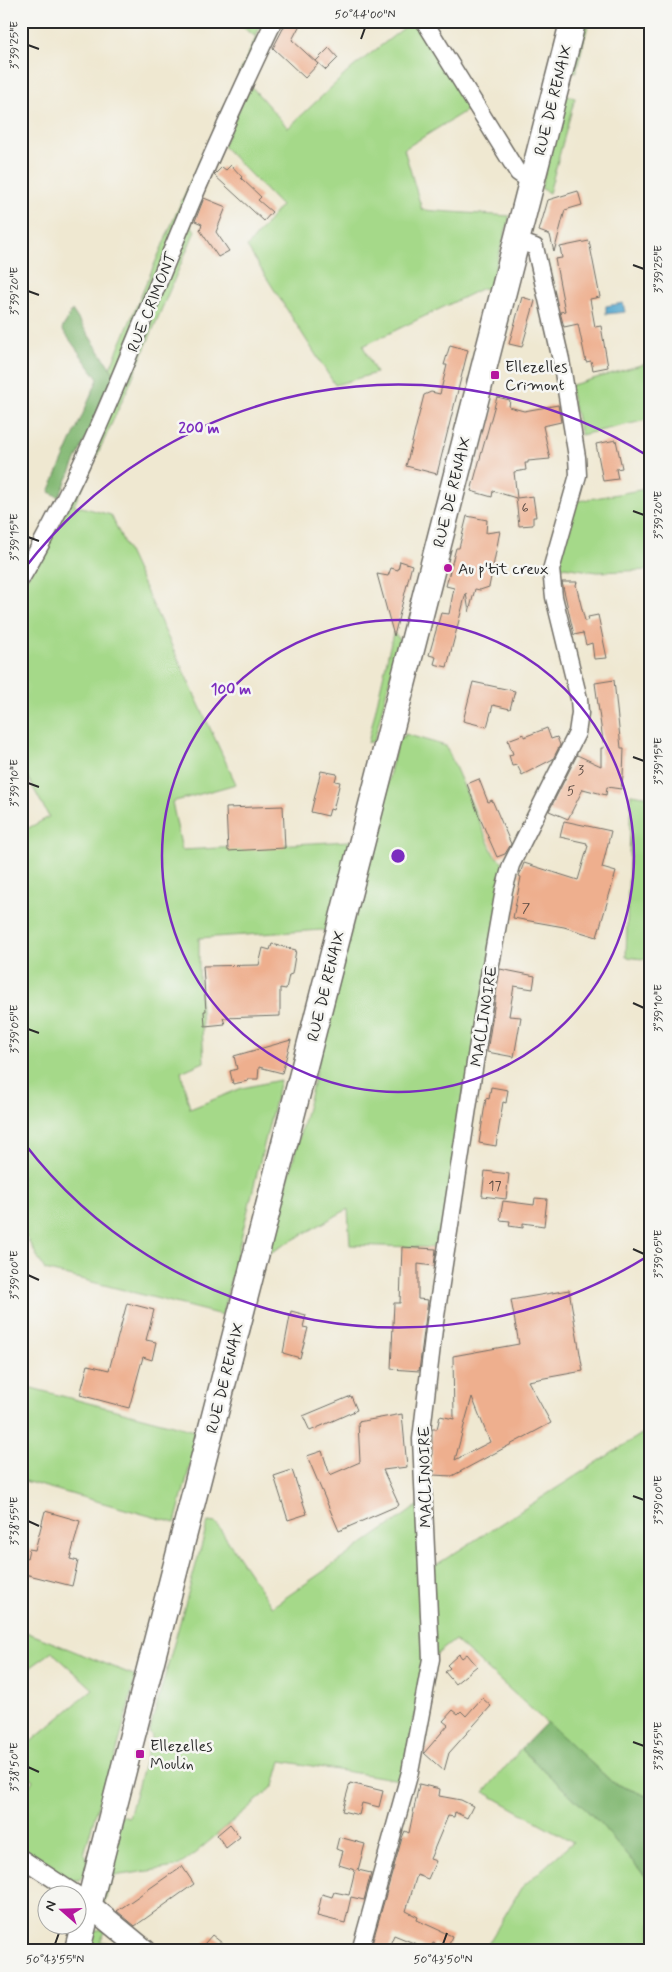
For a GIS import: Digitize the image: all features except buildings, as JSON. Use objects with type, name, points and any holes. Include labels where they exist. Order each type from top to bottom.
[{"type":"main road","name":"RUE DE RENAIX","points":[[85,1884],[573,21]]},
{"type":"main road","name":"RUE DE RENAIX","points":[[77,1951],[78,1934]]},
{"type":"street","name":"RUE CRIMONT","points":[[21,579],[64,501],[84,459],[125,366],[185,218],[274,21]]},
{"type":"street","points":[[424,21],[518,173],[531,182]]},
{"type":"street","name":"MACLINOIRE","points":[[360,1951],[410,1772],[432,1659],[421,1439],[434,1329],[484,1004],[507,878],[577,733],[580,713],[577,685],[554,597],[551,570],[578,475],[577,457],[561,360],[535,247],[516,240]]},
{"type":"street","points":[[21,1858],[60,1884]]},
{"type":"street","points":[[88,1904],[145,1951]]},
{"type":"green space","points":[[234,21],[263,21],[256,36],[259,38],[115,375],[110,368],[179,207],[256,37]]},
{"type":"green space","points":[[413,21],[420,21],[472,107],[404,149],[422,210],[510,216],[489,290],[483,288],[363,346],[376,373],[335,385],[247,247],[281,206],[223,146],[250,85],[288,128],[352,68]]},
{"type":"green space","points":[[584,21],[589,21],[576,72],[571,71]]},
{"type":"green space","points":[[565,95],[575,98],[549,193],[541,188]]},
{"type":"green space","points":[[189,222],[195,231],[128,388],[74,505],[111,515],[236,784],[172,802],[182,850],[350,841],[327,932],[322,930],[199,938],[204,1062],[181,1072],[190,1109],[242,1088],[280,1080],[222,1315],[45,1270],[21,1228],[21,832],[49,817],[21,765],[21,588],[38,560]]},
{"type":"green space","points":[[72,310],[115,375],[59,497],[49,492],[98,379],[62,329]]},
{"type":"green space","points":[[651,362],[651,419],[581,435],[569,386]]},
{"type":"green space","points":[[651,488],[651,570],[597,572],[557,566],[573,502]]},
{"type":"green space","points":[[393,633],[400,639],[374,741],[368,743]]},
{"type":"green space","points":[[405,734],[446,746],[494,855],[508,866],[445,1248],[350,1245],[348,1209],[268,1254],[308,1104],[399,736],[404,737]]},
{"type":"green space","points":[[631,794],[651,797],[651,960],[626,957]]},
{"type":"green space","points":[[24,1386],[199,1432],[175,1523],[21,1480],[21,1387]]},
{"type":"green space","points":[[651,1428],[651,1798],[612,1782],[455,1640],[433,1657],[428,1570]]},
{"type":"green space","points":[[422,1503],[424,1678],[400,1780],[281,1761],[274,1786],[187,1860],[176,1867],[113,1876],[104,1903],[102,1899],[121,1815],[129,1817],[152,1735],[149,1733],[208,1522],[216,1523],[272,1607]]},
{"type":"green space","points":[[21,1630],[136,1676],[110,1778],[104,1784],[84,1854],[88,1862],[85,1874],[79,1880],[69,1880],[21,1850],[21,1800],[33,1780],[21,1772],[21,1750],[93,1689],[52,1652],[27,1670],[21,1664]]},
{"type":"green space","points":[[547,1722],[612,1782],[651,1798],[651,1883],[599,1822],[521,1749]]},
{"type":"green space","points":[[521,1749],[599,1822],[651,1883],[651,1951],[484,1951],[521,1888],[573,1842],[484,1792]]},
{"type":"green space","points":[[106,1931],[100,1941],[108,1943],[118,1951],[87,1951],[94,1932]]},
{"type":"water","points":[[623,303],[625,312],[606,314],[606,306]]},
{"type":"place","name":"Ellezelles Crimont","points":[[495,375]]},
{"type":"place","name":"Au p'tit creux","points":[[448,568]]},
{"type":"place","name":"Ellezelles Moulin","points":[[140,1754]]}]
